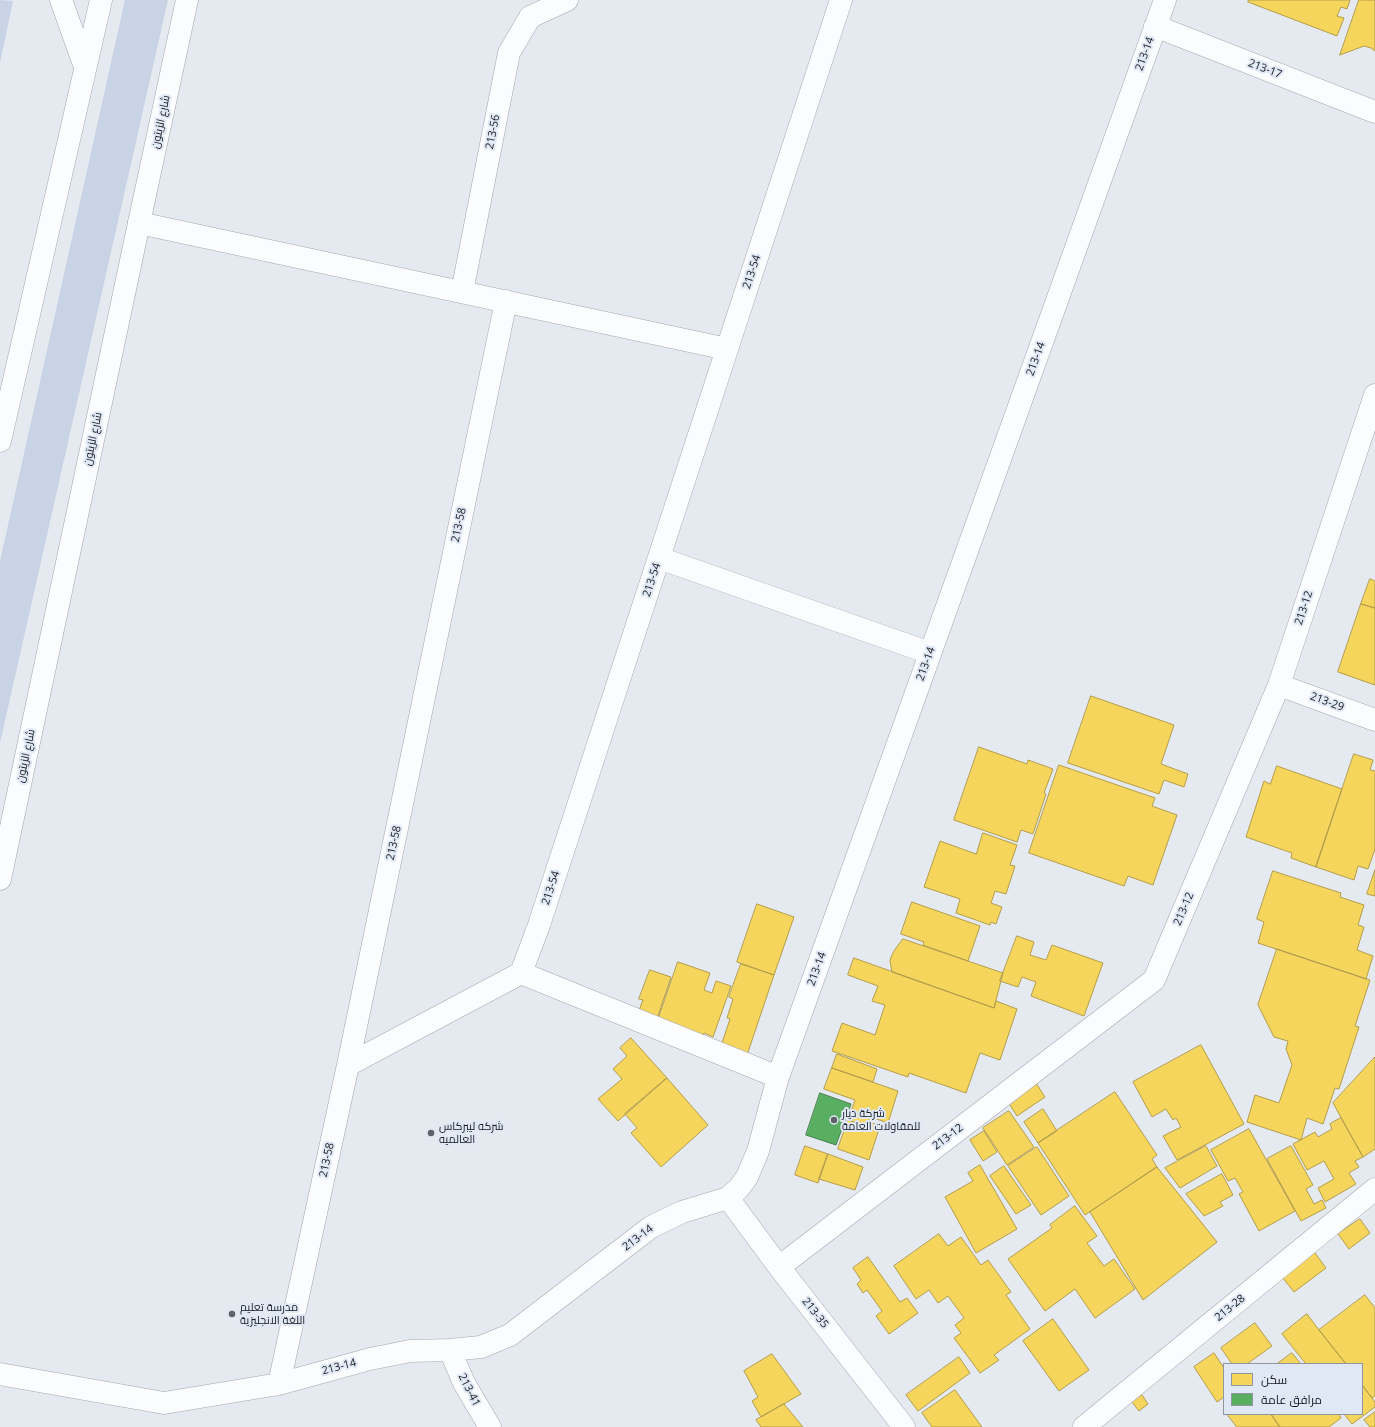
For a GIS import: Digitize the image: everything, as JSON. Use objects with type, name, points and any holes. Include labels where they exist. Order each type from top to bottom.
[{"type":"main road","points":[[61,0],[85,67]]},
{"type":"main road","points":[[0,441],[101,0]]},
{"type":"main road","name":"شارع الزيتون","points":[[0,879],[187,0]]},
{"type":"main road","name":"213-56","points":[[462,292],[509,53],[530,17],[567,0]]},
{"type":"main road","name":"213-54","points":[[521,974],[539,926],[841,0]]},
{"type":"main road","name":"213-14","points":[[0,1374],[164,1403],[279,1384],[370,1359],[410,1351],[450,1350],[482,1347],[510,1335],[651,1227],[682,1212],[728,1198],[739,1188],[747,1177],[758,1151],[778,1077],[1165,0]]},
{"type":"main road","name":"213-17","points":[[1155,26],[1375,112]]},
{"type":"main road","points":[[139,223],[727,349]]},
{"type":"main road","name":"213-58","points":[[279,1384],[348,1064],[506,301]]},
{"type":"main road","name":"213-12","points":[[779,1267],[1154,980],[1279,685],[1375,394]]},
{"type":"main road","points":[[659,558],[930,653]]},
{"type":"main road","name":"213-29","points":[[1279,685],[1375,720]]},
{"type":"main road","points":[[348,1064],[521,974],[778,1077]]},
{"type":"main road","name":"213-28","points":[[1084,1427],[1375,1189]]},
{"type":"main road","name":"213-35","points":[[728,1198],[779,1267],[904,1427]]},
{"type":"main road","name":"213-41","points":[[450,1350],[464,1383],[490,1427]]},
{"type":"shaded area","points":[[0,0],[13,1],[0,63]]},
{"type":"shaded area","points":[[125,0],[168,0],[0,743],[0,561]]},
{"type":"building: سكن","points":[[1249,0],[1350,0],[1347,9],[1341,7],[1337,16],[1344,18],[1337,36],[1248,2]]},
{"type":"building: سكن","points":[[1359,0],[1375,0],[1375,51],[1364,46],[1340,55]]},
{"type":"building: سكن","points":[[1370,579],[1375,581],[1375,608],[1361,604]]},
{"type":"building: سكن","points":[[1361,604],[1375,608],[1375,685],[1338,672]]},
{"type":"building: سكن","points":[[1091,696],[1174,725],[1161,764],[1188,774],[1184,787],[1164,780],[1159,794],[1068,763]]},
{"type":"building: سكن","points":[[979,747],[1027,764],[1028,760],[1053,769],[1044,793],[1046,794],[1033,834],[1021,830],[1017,842],[954,820]]},
{"type":"building: سكن","points":[[1354,754],[1373,760],[1370,770],[1375,771],[1375,849],[1368,869],[1358,866],[1354,880],[1316,867]]},
{"type":"building: سكن","points":[[1059,765],[1155,798],[1152,806],[1177,815],[1153,885],[1128,876],[1124,886],[1029,853]]},
{"type":"building: سكن","points":[[1277,766],[1342,789],[1316,867],[1291,858],[1292,853],[1246,837],[1264,781],[1270,784]]},
{"type":"building: سكن","points":[[983,833],[1017,845],[1010,865],[1015,866],[1006,894],[995,891],[991,903],[1002,907],[996,924],[991,922],[990,925],[956,913],[960,899],[924,887],[940,841],[976,854]]},
{"type":"building: سكن","points":[[1375,870],[1375,896],[1367,894]]},
{"type":"building: سكن","points":[[1273,871],[1341,893],[1340,897],[1364,905],[1358,925],[1364,927],[1357,950],[1373,956],[1366,979],[1258,943],[1264,922],[1257,919]]},
{"type":"building: سكن","points":[[912,902],[980,926],[968,961],[923,945],[924,942],[901,934]]},
{"type":"building: سكن","points":[[757,904],[794,917],[774,975],[737,962]]},
{"type":"building: سكن","points":[[1017,936],[1034,942],[1030,955],[1046,960],[1052,945],[1103,963],[1084,1016],[1031,996],[1036,982],[1022,977],[1018,987],[1000,981]]},
{"type":"building: سكن","points":[[903,939],[1003,973],[994,1008],[892,972],[890,961],[891,957]]},
{"type":"building: سكن","points":[[1277,949],[1370,980],[1355,1026],[1359,1027],[1339,1089],[1335,1088],[1323,1124],[1307,1118],[1301,1140],[1247,1122],[1255,1095],[1279,1103],[1292,1065],[1286,1049],[1288,1041],[1274,1037],[1258,1005]]},
{"type":"building: سكن","points":[[854,958],[994,1008],[996,1001],[1017,1009],[1000,1060],[980,1053],[966,1093],[909,1073],[908,1077],[832,1051],[842,1023],[875,1035],[885,1005],[872,1001],[878,986],[848,975]]},
{"type":"building: سكن","points":[[678,962],[710,973],[704,990],[712,993],[716,981],[731,986],[713,1037],[704,1033],[702,1039],[657,1023]]},
{"type":"building: سكن","points":[[741,964],[774,975],[746,1058],[720,1049],[730,1019],[727,1018],[733,999],[729,997]]},
{"type":"building: سكن","points":[[650,970],[671,977],[655,1025],[636,1018],[643,1000],[639,999]]},
{"type":"building: سكن","points":[[631,1038],[667,1078],[618,1121],[598,1099],[622,1079],[613,1069],[627,1056],[620,1048]]},
{"type":"building: سكن","points":[[1201,1045],[1244,1124],[1177,1160],[1163,1136],[1181,1127],[1176,1118],[1173,1120],[1166,1109],[1152,1117],[1133,1082]]},
{"type":"building: سكن","points":[[837,1054],[877,1069],[873,1082],[832,1068]]},
{"type":"building: سكن","points":[[1375,1057],[1375,1149],[1363,1157],[1333,1103]]},
{"type":"building: سكن","points":[[832,1068],[898,1091],[888,1123],[871,1117],[868,1127],[848,1120],[855,1100],[824,1089]]},
{"type":"building: سكن","points":[[667,1078],[708,1125],[661,1167],[631,1133],[637,1128],[625,1114]]},
{"type":"building: سكن","points":[[1036,1083],[1045,1097],[1017,1116],[1008,1102]]},
{"type":"building: سكن","points":[[1115,1092],[1157,1155],[1152,1159],[1157,1167],[1085,1215],[1038,1143]]},
{"type":"building: سكن","points":[[1043,1109],[1057,1131],[1038,1143],[1024,1122]]},
{"type":"building: سكن","points":[[1009,1111],[1034,1147],[1007,1165],[983,1128]]},
{"type":"building: سكن","points":[[1341,1118],[1363,1157],[1355,1161],[1359,1167],[1349,1173],[1356,1184],[1325,1202],[1318,1188],[1334,1179],[1324,1161],[1307,1170],[1293,1144],[1315,1132],[1318,1137],[1332,1129],[1330,1124]]},
{"type":"building: سكن","points":[[848,1120],[868,1127],[869,1122],[880,1126],[869,1160],[838,1149]]},
{"type":"building: سكن","points":[[1249,1129],[1295,1211],[1259,1231],[1239,1194],[1243,1192],[1235,1178],[1228,1181],[1211,1150]]},
{"type":"building: سكن","points":[[984,1131],[997,1152],[983,1161],[970,1140]]},
{"type":"building: سكن","points":[[805,1146],[828,1154],[818,1183],[795,1175]]},
{"type":"building: سكن","points":[[1206,1146],[1217,1166],[1180,1188],[1165,1168]]},
{"type":"building: سكن","points":[[1291,1146],[1313,1185],[1306,1189],[1314,1204],[1322,1200],[1326,1208],[1301,1221],[1267,1159]]},
{"type":"building: سكن","points":[[1037,1147],[1069,1196],[1041,1215],[1008,1166]]},
{"type":"building: سكن","points":[[828,1154],[863,1167],[855,1190],[819,1179]]},
{"type":"building: سكن","points":[[980,1165],[1017,1229],[976,1253],[945,1197],[973,1181],[968,1173]]},
{"type":"building: سكن","points":[[1004,1166],[1031,1205],[1016,1214],[990,1176]]},
{"type":"building: سكن","points":[[1157,1167],[1217,1242],[1143,1300],[1090,1212]]},
{"type":"building: سكن","points":[[1222,1174],[1233,1195],[1220,1202],[1223,1206],[1204,1216],[1186,1194]]},
{"type":"building: سكن","points":[[1075,1206],[1097,1236],[1087,1243],[1104,1266],[1114,1259],[1135,1289],[1095,1318],[1075,1289],[1045,1311],[1008,1259],[1052,1228],[1050,1225]]},
{"type":"building: سكن","points":[[1360,1219],[1370,1233],[1349,1249],[1338,1234]]},
{"type":"building: سكن","points":[[939,1234],[948,1246],[961,1237],[981,1265],[988,1260],[1011,1292],[1006,1295],[1030,1329],[994,1355],[999,1360],[980,1373],[954,1338],[961,1333],[955,1325],[964,1318],[948,1296],[938,1303],[929,1290],[916,1299],[894,1266]]},
{"type":"building: سكن","points":[[1315,1253],[1326,1268],[1294,1292],[1282,1277]]},
{"type":"building: سكن","points":[[868,1257],[900,1302],[907,1298],[918,1313],[889,1334],[876,1316],[882,1311],[867,1290],[863,1293],[857,1284],[861,1280],[853,1268]]},
{"type":"building: سكن","points":[[1365,1295],[1375,1308],[1375,1396],[1372,1398],[1363,1386],[1363,1363],[1345,1363],[1319,1330]]},
{"type":"building: سكن","points":[[1307,1314],[1345,1363],[1305,1363],[1282,1334]]},
{"type":"building: سكن","points":[[1053,1319],[1089,1370],[1059,1391],[1023,1341]]},
{"type":"building: سكن","points":[[1255,1323],[1272,1346],[1248,1363],[1231,1363],[1221,1348]]},
{"type":"building: سكن","points":[[1214,1353],[1223,1366],[1223,1398],[1217,1402],[1194,1367]]},
{"type":"building: سكن","points":[[1292,1353],[1300,1363],[1278,1363]]},
{"type":"building: سكن","points":[[772,1354],[801,1394],[761,1417],[752,1401],[758,1397],[744,1371]]},
{"type":"building: سكن","points":[[959,1357],[970,1373],[918,1411],[906,1395]]},
{"type":"building: سكن","points":[[1363,1386],[1375,1402],[1375,1407],[1352,1424],[1345,1415],[1363,1415]]},
{"type":"building: سكن","points":[[955,1390],[982,1427],[932,1427],[922,1413]]},
{"type":"building: سكن","points":[[1142,1395],[1148,1404],[1139,1411],[1132,1402]]},
{"type":"building: سكن","points":[[784,1404],[803,1427],[761,1427],[756,1420]]},
{"type":"building: سكن","points":[[1375,1412],[1375,1427],[1370,1427],[1364,1420]]},
{"type":"building: سكن","points":[[1228,1415],[1272,1415],[1280,1427],[1237,1427]]},
{"type":"building: سكن","points":[[1272,1415],[1340,1415],[1341,1418],[1329,1427],[1280,1427]]},
{"type":"building: مرافق عامة","points":[[820,1093],[851,1104],[836,1145],[806,1135]]},
{"type":"place","name":"شركة ديار للمقاولات العامة","points":[[834,1120]]},
{"type":"place","name":"شركه ليبركاس العالميه","points":[[431,1133]]},
{"type":"place","name":"مدرسة تعليم اللغة الانجليزية","points":[[232,1314]]}]
